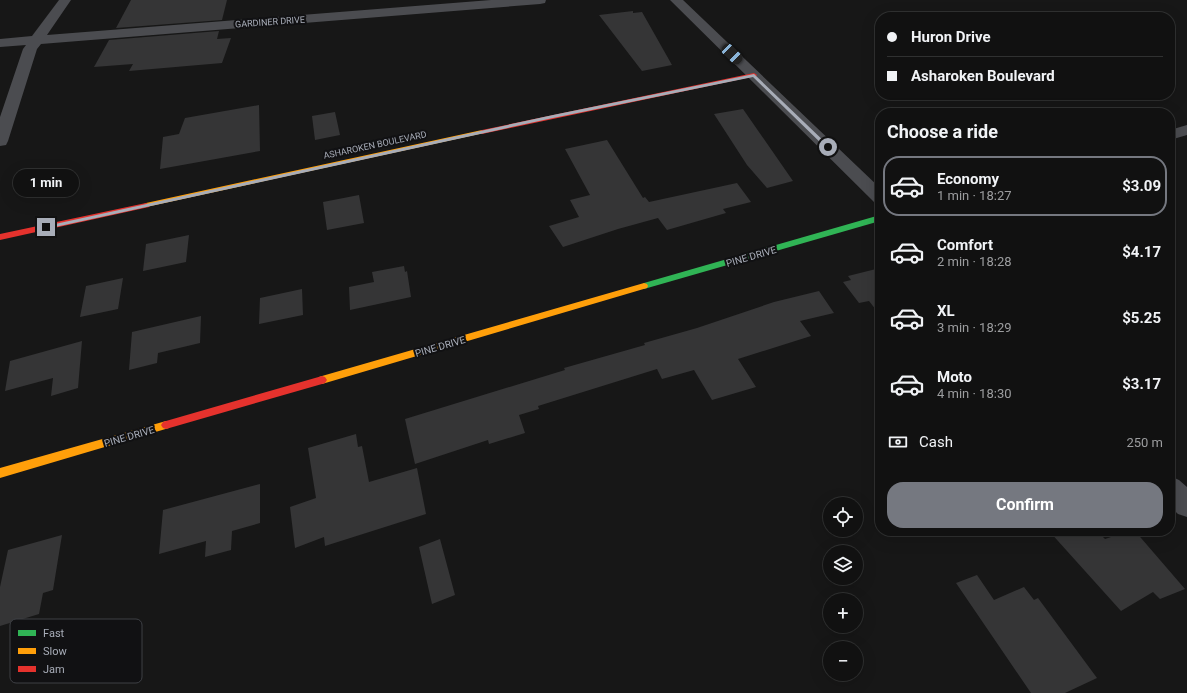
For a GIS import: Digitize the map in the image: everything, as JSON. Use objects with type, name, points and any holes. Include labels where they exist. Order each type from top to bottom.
[{"type":"street","points":[[0,141],[30,49],[65,0]]},
{"type":"street","name":"GARDINER DRIVE","points":[[0,43],[540,0]]},
{"type":"street","points":[[676,0],[875,193]]},
{"type":"street","name":"ASHAROKEN BOULEVARD","points":[[0,238],[553,117],[754,75]]},
{"type":"street","points":[[1175,134],[1187,130]]},
{"type":"street","name":"PINE DRIVE","points":[[0,474],[875,219]]},
{"type":"street","points":[[1175,493],[1187,505]]},
{"type":"building","points":[[131,0],[227,0],[222,20],[116,28]]},
{"type":"building","points":[[633,11],[633,13],[642,12],[672,65],[642,71],[599,15]]},
{"type":"building","points":[[219,31],[217,39],[231,38],[222,63],[129,71],[133,64],[94,67],[109,40]]},
{"type":"building","points":[[259,105],[260,151],[160,169],[163,137],[179,134],[185,118]]},
{"type":"building","points":[[743,109],[793,181],[767,188],[747,165],[714,114]]},
{"type":"building","points":[[335,112],[340,135],[315,140],[312,116]]},
{"type":"building","points":[[607,140],[643,198],[645,197],[649,202],[737,183],[751,202],[723,209],[726,213],[667,230],[658,218],[563,247],[549,226],[579,217],[570,200],[590,195],[565,149]]},
{"type":"building","points":[[359,195],[364,223],[327,230],[323,202]]},
{"type":"building","points":[[189,235],[186,262],[143,271],[146,244]]},
{"type":"building","points":[[404,266],[405,272],[407,271],[411,297],[350,310],[349,287],[374,282],[372,272]]},
{"type":"building","points":[[875,269],[875,309],[869,301],[859,303],[843,282],[851,280],[848,276]]},
{"type":"building","points":[[123,278],[118,309],[80,317],[86,286]]},
{"type":"building","points":[[302,289],[303,315],[259,324],[260,298]]},
{"type":"building","points":[[819,291],[834,313],[800,321],[811,336],[738,359],[756,387],[712,400],[694,370],[662,379],[657,369],[538,406],[539,409],[519,415],[525,433],[489,444],[488,440],[415,464],[405,419],[565,370],[564,368],[645,345],[644,343],[697,328],[774,302]]},
{"type":"building","points":[[201,316],[200,343],[158,353],[157,363],[129,370],[132,332]]},
{"type":"building","points":[[82,341],[78,388],[51,396],[53,378],[5,391],[10,361]]},
{"type":"building","points":[[356,434],[358,447],[362,446],[369,482],[417,468],[426,514],[325,546],[324,537],[295,548],[290,507],[316,498],[308,448]]},
{"type":"building","points":[[260,484],[260,523],[232,531],[231,550],[205,557],[206,541],[159,554],[163,510]]},
{"type":"building","points":[[62,535],[53,590],[43,593],[39,614],[23,619],[10,619],[10,623],[0,626],[0,587],[8,550]]},
{"type":"building","points":[[1054,536],[1102,536],[1105,539],[1114,536],[1139,536],[1185,589],[1160,599],[1153,592],[1121,611]]},
{"type":"building","points":[[440,539],[455,595],[432,604],[419,547]]},
{"type":"building","points":[[977,575],[994,600],[1024,587],[1034,600],[1038,598],[1097,678],[1065,693],[1031,693],[956,583]]},
{"type":"traffic: fast","points":[[644,286],[875,219]]},
{"type":"traffic: slow","points":[[146,205],[482,132]]},
{"type":"traffic: slow","points":[[322,380],[644,286]]},
{"type":"traffic: slow","points":[[0,473],[166,425]]},
{"type":"traffic: jam","points":[[482,132],[754,75]]},
{"type":"traffic: jam","points":[[0,237],[146,205]]},
{"type":"traffic: jam","points":[[166,425],[322,380]]},
{"type":"route","points":[[46,227],[754,75],[828,147]]}]
